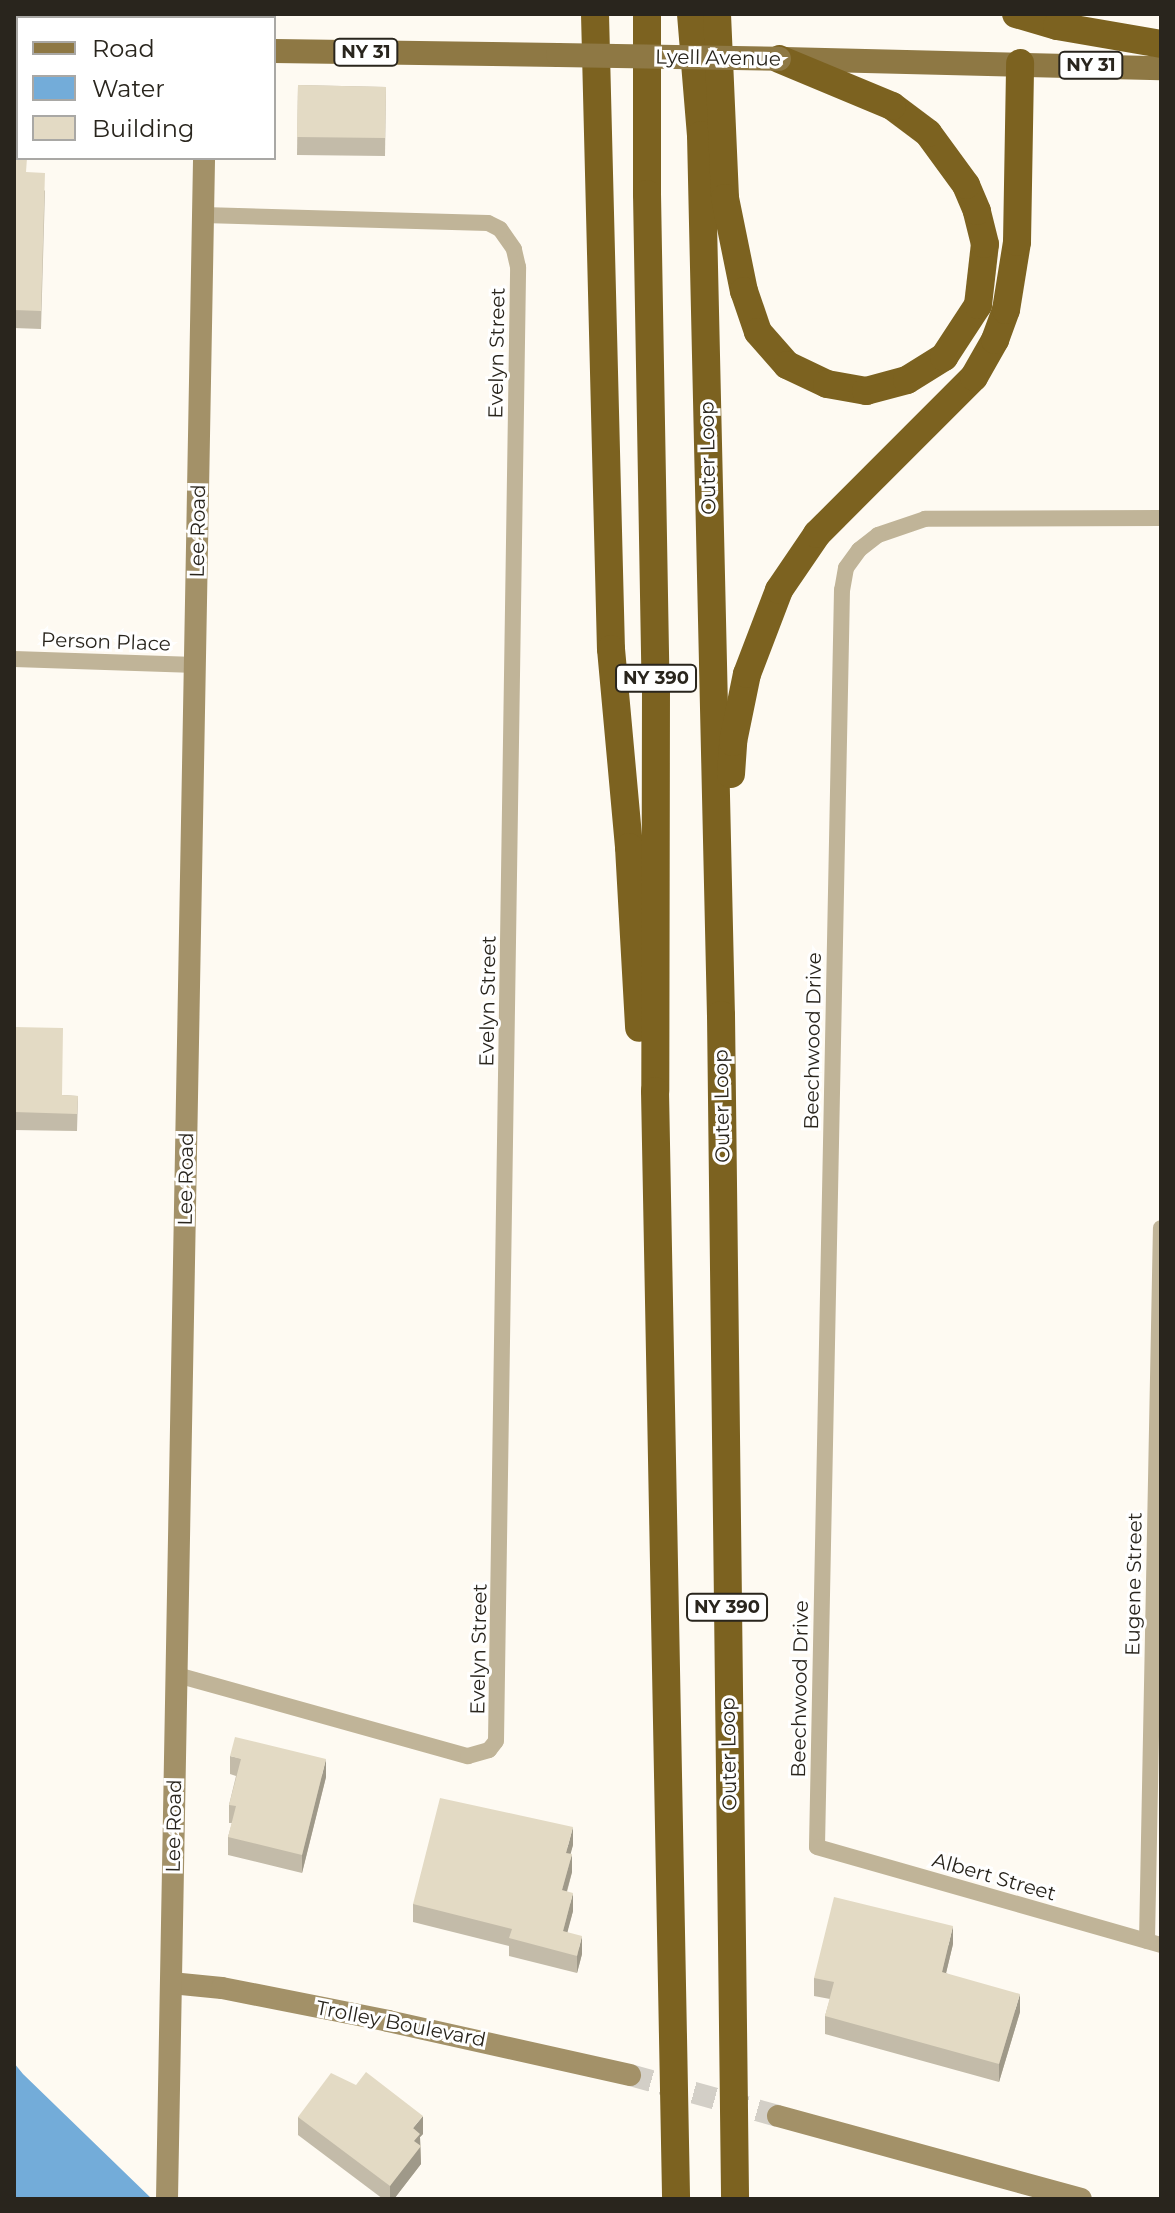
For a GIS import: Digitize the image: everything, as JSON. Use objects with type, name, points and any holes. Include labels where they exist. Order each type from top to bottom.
[{"type":"highway","points":[[595,14],[603,456],[611,649],[629,847],[637,1018],[655,1091]]},
{"type":"highway","name":"NY 390","points":[[647,14],[647,194],[656,686],[655,1091],[676,2199]]},
{"type":"highway","name":"Outer Loop","points":[[691,14],[701,135],[721,1015],[735,2199]]},
{"type":"highway","points":[[717,14],[725,198],[744,291],[758,332],[787,365],[827,384],[866,391],[907,380],[944,357],[978,305],[985,244],[977,211],[966,185],[928,133],[892,106],[779,59]]},
{"type":"highway","points":[[1016,14],[1070,28],[1161,44]]},
{"type":"highway","points":[[721,1015],[733,742],[756,643],[779,590],[817,534],[974,377],[995,340],[1006,310],[1017,242],[1020,63]]},
{"type":"highway","points":[[703,246],[725,198]]},
{"type":"main road","name":"Lyell Avenue","points":[[276,51],[1161,68]]},
{"type":"street","name":"Lee Road","points":[[167,2199],[204,160]]},
{"type":"street","name":"Evelyn Street","points":[[177,1675],[468,1756],[489,1750],[496,1741],[518,267],[514,249],[500,229],[488,223],[203,215]]},
{"type":"street","name":"Beechwood Drive","points":[[817,1847],[842,590],[846,568],[859,550],[878,535],[925,519],[1161,518]]},
{"type":"street","name":"Person Place","points":[[14,659],[196,665]]},
{"type":"street","name":"Eugene Street","points":[[1154,1943],[1161,1228]]},
{"type":"street","name":"Albert Street","points":[[817,1847],[1154,1943]]},
{"type":"street","name":"Trolley Boulevard","points":[[171,1983],[222,1988],[403,2024],[630,2075]]},
{"type":"street","points":[[778,2116],[1081,2199]]},
{"type":"water","points":[[14,2063],[23,2074],[152,2199],[14,2199]]},
{"type":"building","points":[[298,85],[386,87],[385,138],[297,137]]},
{"type":"building","points":[[16,156],[16,160],[27,160],[26,172],[45,173],[41,311],[14,310]]},
{"type":"building","points":[[14,1027],[63,1028],[62,1095],[78,1096],[77,1114],[14,1112]]},
{"type":"building","points":[[235,1737],[326,1759],[302,1855],[228,1837],[236,1806],[229,1805],[241,1759],[230,1756]]},
{"type":"building","points":[[440,1798],[573,1827],[566,1853],[572,1854],[562,1890],[573,1893],[563,1931],[582,1936],[577,1956],[509,1938],[512,1929],[413,1904]]},
{"type":"building","points":[[834,1897],[953,1926],[942,1972],[1020,1994],[999,2064],[825,2016],[834,1982],[814,1978]]},
{"type":"building","points":[[366,2072],[423,2116],[413,2128],[420,2134],[414,2141],[421,2146],[390,2186],[298,2117],[331,2073],[356,2085]]},
{"type":"tunnel","points":[[630,2075],[778,2116]]}]
